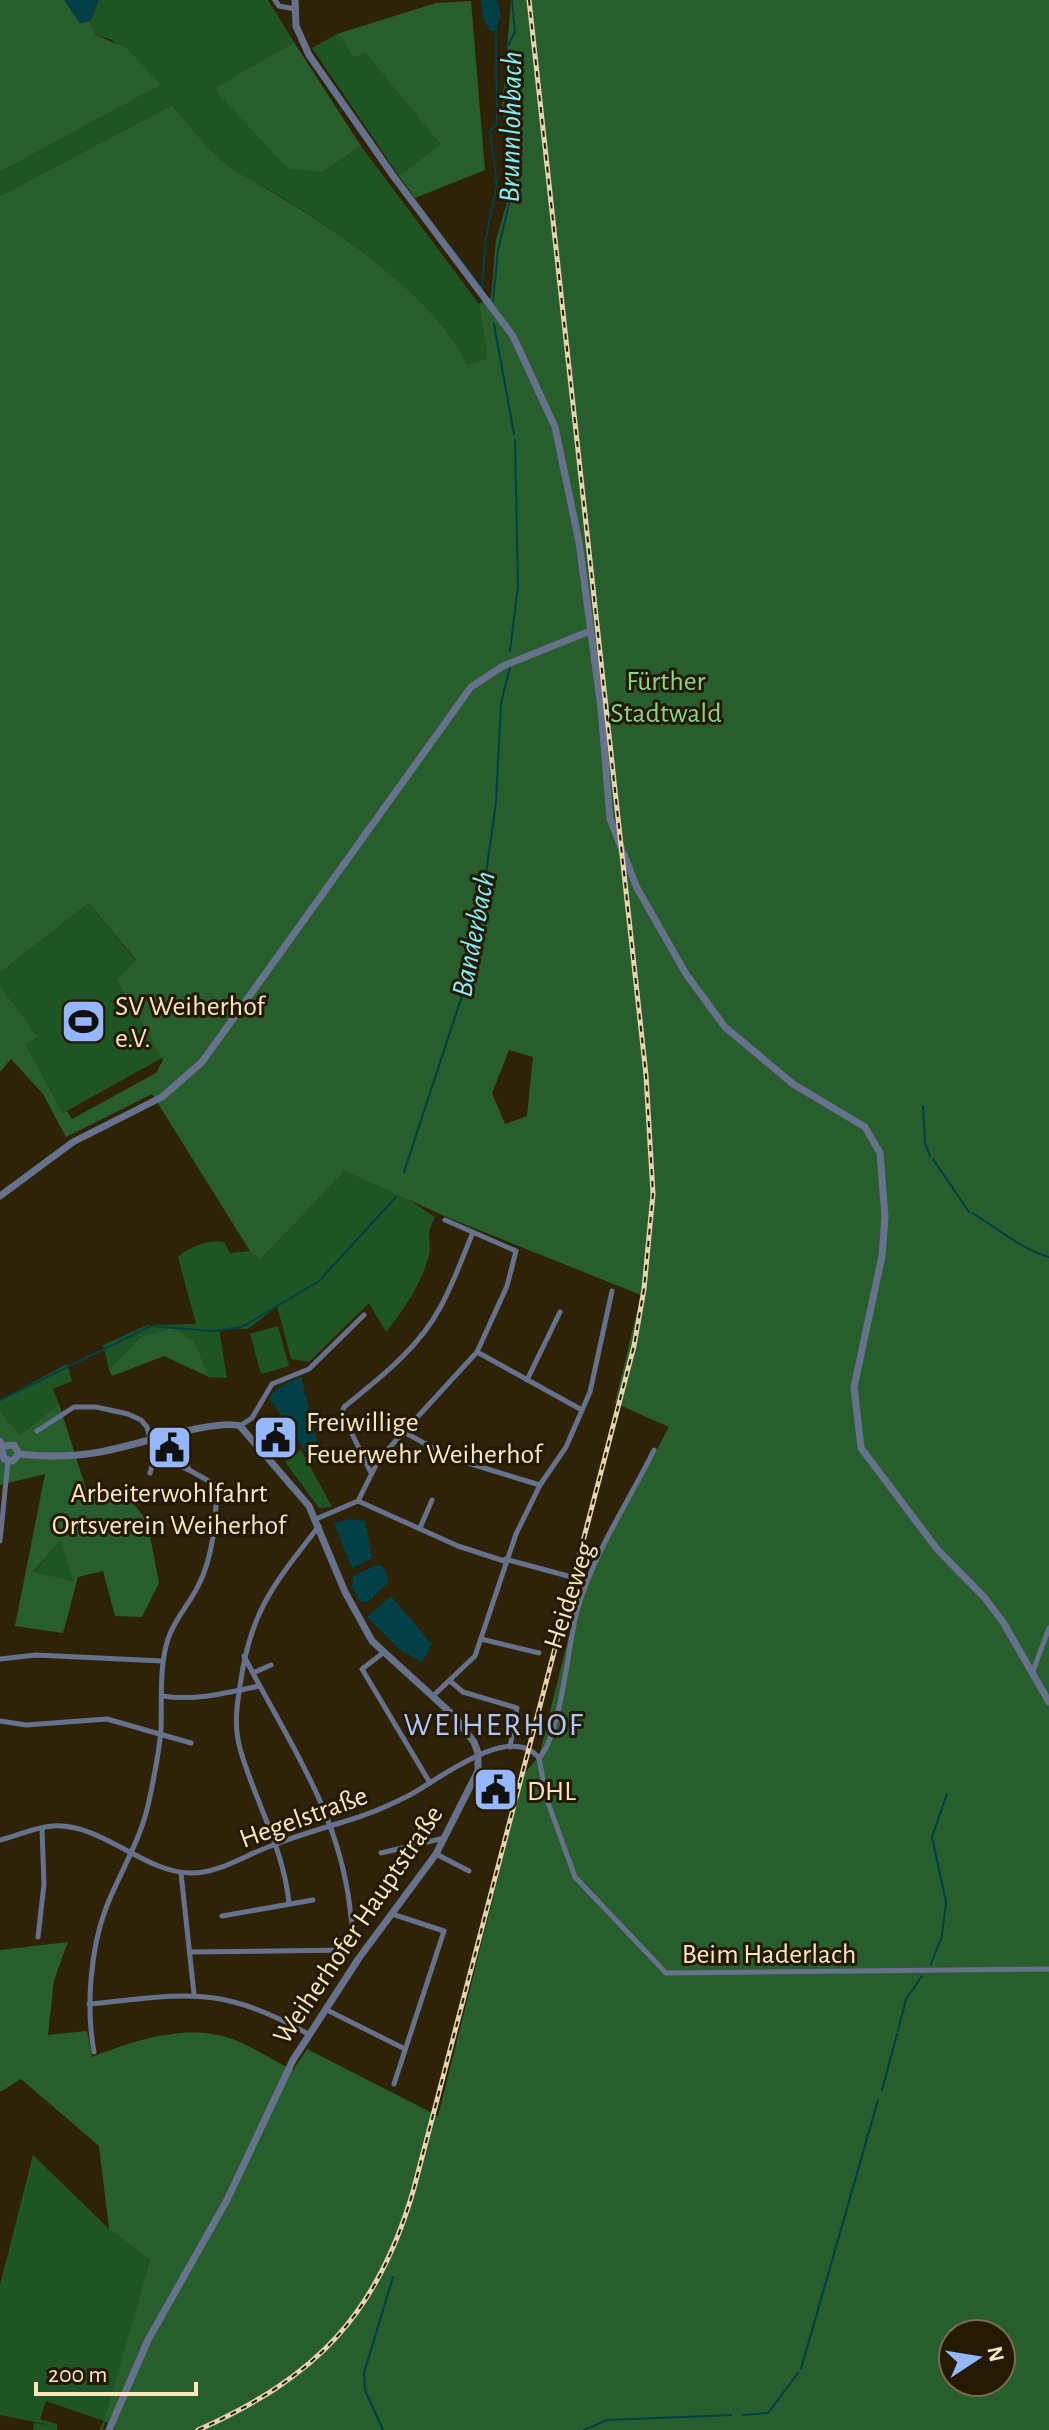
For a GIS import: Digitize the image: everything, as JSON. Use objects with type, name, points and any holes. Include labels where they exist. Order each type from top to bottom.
[{"type":"street","points":[[275,0],[279,6],[295,4],[303,43],[364,136],[495,310],[524,359],[562,451],[579,542],[601,708],[610,819],[623,857],[653,919],[702,1000],[725,1027],[793,1084],[865,1127],[880,1153],[885,1217],[882,1256],[854,1387],[861,1448],[937,1549],[984,1597],[1049,1702]]},
{"type":"street","points":[[0,1196],[58,1151],[154,1102],[179,1084],[218,1041],[471,687],[503,666],[590,631]]},
{"type":"street","points":[[289,1903],[275,1844],[241,1752],[235,1726],[244,1655],[268,1592],[318,1522],[358,1501],[370,1471],[477,1352],[507,1286],[516,1251],[445,1220]]},
{"type":"street","points":[[370,1471],[342,1413],[344,1407],[401,1359],[423,1335],[441,1306],[473,1232]]},
{"type":"street","points":[[434,1695],[472,1662],[505,1560],[540,1485],[566,1447],[582,1410],[594,1374],[612,1291]]},
{"type":"street","points":[[527,1380],[560,1312]]},
{"type":"street","points":[[19,1454],[75,1455],[151,1442],[218,1424],[240,1426],[252,1418],[272,1384],[309,1369],[364,1315]]},
{"type":"street","points":[[477,1352],[582,1410]]},
{"type":"street","points":[[37,1431],[74,1407],[84,1405],[141,1420],[155,1456],[150,1473]]},
{"type":"street","points":[[240,1426],[292,1483],[318,1522],[345,1592],[367,1633],[383,1653],[434,1695],[466,1731],[478,1753],[510,1747],[529,1751],[539,1758]]},
{"type":"street","points":[[404,1432],[451,1458],[540,1485]]},
{"type":"street","points":[[178,1436],[189,1470]]},
{"type":"street","points":[[0,1541],[2,1444],[14,1445],[19,1454]]},
{"type":"street","name":"Heideweg","points":[[539,1758],[546,1749],[559,1703],[586,1584],[615,1520],[654,1450]]},
{"type":"street","points":[[174,1463],[181,1451]]},
{"type":"street","points":[[4,1459],[15,1460],[19,1454]]},
{"type":"street","points":[[94,2052],[89,2004],[105,1910],[132,1852],[146,1812],[160,1735],[163,1661],[173,1626],[197,1588],[210,1550],[216,1485],[155,1456]]},
{"type":"street","points":[[420,1528],[432,1500]]},
{"type":"street","points":[[358,1501],[505,1560],[568,1576]]},
{"type":"street","points":[[1032,1672],[1049,1628]]},
{"type":"street","points":[[481,1639],[539,1653]]},
{"type":"street","points":[[383,1653],[362,1669],[430,1783]]},
{"type":"street","points":[[0,1659],[55,1655],[163,1661]]},
{"type":"street","points":[[244,1655],[321,1797],[332,1826],[348,1895],[354,1942],[350,1950]]},
{"type":"street","points":[[253,1673],[271,1665]]},
{"type":"street","points":[[450,1681],[463,1692],[517,1708],[510,1747]]},
{"type":"street","points":[[162,1696],[182,1699],[259,1686]]},
{"type":"street","points":[[0,1721],[26,1725],[94,1718],[191,1743]]},
{"type":"street","name":"Hegelstraße","points":[[42,1828],[67,1827],[181,1873],[217,1869],[275,1844],[385,1807],[478,1753]]},
{"type":"street","name":"Weiherhofer Hauptstraße","points":[[109,2430],[159,2318],[227,2200],[258,2128],[308,2034],[359,1958],[436,1854],[478,1771],[478,1753]]},
{"type":"street","name":"Beim Haderlach","points":[[539,1758],[546,1797],[575,1877],[666,1973],[1049,1969]]},
{"type":"street","points":[[0,1840],[42,1828],[45,1880],[38,1937]]},
{"type":"street","points":[[381,1853],[445,1838]]},
{"type":"street","points":[[436,1854],[469,1871]]},
{"type":"street","points":[[181,1873],[194,1994]]},
{"type":"street","points":[[222,1916],[313,1900]]},
{"type":"street","points":[[391,1914],[444,1931],[394,2084]]},
{"type":"street","points":[[190,1952],[350,1950],[359,1958]]},
{"type":"street","points":[[89,2004],[194,1994],[254,2006],[308,2034]]},
{"type":"street","points":[[324,2008],[405,2049]]},
{"type":"green space","points":[[0,0],[64,0],[80,23],[90,21],[96,35],[128,49],[160,85],[0,172]]},
{"type":"green space","points":[[99,0],[268,0],[294,42],[214,90],[323,172],[361,146],[479,304],[487,359],[467,364],[453,339],[433,315],[384,269],[329,228],[230,167],[172,105],[0,196],[0,172],[159,85],[112,40],[96,35],[90,21]]},
{"type":"green space","name":"Fürther Stadtwald","points":[[511,0],[1049,0],[1049,2430],[113,2430],[115,2426],[104,2421],[150,2260],[109,2229],[99,2146],[21,2079],[0,2092],[0,1950],[68,1942],[54,1980],[48,2035],[87,2031],[92,2057],[141,2040],[193,2032],[235,2040],[293,2070],[307,2049],[438,2116],[524,1774],[539,1756],[579,1595],[669,1427],[615,1403],[641,1295],[449,1218],[345,1171],[260,1260],[250,1251],[152,1094],[66,1137],[43,1094],[11,1059],[0,1072],[0,985],[38,1037],[26,1045],[63,1113],[67,1111],[72,1119],[156,1073],[163,1060],[117,980],[136,960],[89,903],[0,973],[0,196],[172,105],[230,167],[356,247],[410,291],[452,339],[467,364],[487,359],[479,304],[491,297],[496,240],[511,189],[508,135],[502,110]],"holes":[[[509,1050],[533,1057],[527,1116],[505,1124],[492,1093]]]},
{"type":"green space","points":[[471,1],[485,170],[415,198],[399,176],[440,144],[365,52],[354,58],[337,34],[436,3]]},
{"type":"green space","points":[[337,34],[354,58],[365,51],[440,144],[399,176],[312,48]]},
{"type":"green space","points":[[294,42],[361,146],[323,172],[288,169],[214,89]]},
{"type":"green space","name":"SV Weiherhof e.V.","points":[[89,903],[136,961],[117,980],[162,1058],[63,1113],[26,1045],[38,1037],[0,985],[0,973]]},
{"type":"green space","points":[[345,1171],[400,1194],[435,1217],[430,1230],[430,1253],[424,1270],[405,1306],[386,1332],[369,1303],[309,1362],[291,1359],[277,1306],[248,1329],[219,1329],[227,1378],[209,1377],[195,1342],[141,1337],[109,1369],[103,1345],[148,1325],[196,1324],[178,1257],[200,1245],[218,1241],[224,1242],[230,1253],[250,1251],[260,1260]]},
{"type":"green space","points":[[278,1326],[289,1366],[261,1374],[250,1334]]},
{"type":"green space","points":[[172,1328],[195,1342],[209,1377],[164,1356],[112,1376],[109,1369],[141,1337]]},
{"type":"green space","points":[[67,1364],[72,1381],[53,1389],[59,1404],[20,1435],[0,1411],[0,1400]]},
{"type":"green space","points":[[59,1404],[88,1495],[123,1492],[147,1520],[159,1583],[142,1617],[115,1616],[103,1571],[78,1577],[63,1633],[15,1626],[45,1474],[0,1485],[0,1411],[20,1435]],"holes":[[[60,1541],[73,1581],[33,1572]]]},
{"type":"green space","points":[[301,1450],[332,1507],[319,1508],[285,1462]]},
{"type":"green space","points":[[61,1540],[74,1581],[33,1573]]},
{"type":"green space","points":[[33,2155],[109,2229],[150,2260],[103,2430],[99,2430],[104,2421],[46,2401],[40,2419],[57,2424],[57,2430],[33,2430],[34,2423],[50,2425],[0,2415],[0,2285]]},
{"type":"water","points":[[64,0],[99,0],[90,21],[80,23]]},
{"type":"water","points":[[481,0],[497,0],[501,15],[496,31],[490,31],[483,18]]},
{"type":"water","points":[[301,1376],[321,1456],[313,1463],[269,1398],[276,1389]]},
{"type":"water","points":[[350,1519],[365,1521],[372,1558],[352,1569],[334,1523]]},
{"type":"water","points":[[379,1564],[386,1571],[388,1583],[368,1602],[360,1602],[352,1587],[353,1576]]},
{"type":"water","points":[[391,1596],[432,1644],[422,1662],[400,1650],[367,1617]]},
{"type":"waterway","name":"Brunnlohbach","points":[[493,301],[498,250],[513,187],[513,136],[505,107],[507,47],[515,32],[512,0]]},
{"type":"waterway","points":[[482,288],[486,238],[497,183],[490,131],[497,124],[496,29]]},
{"type":"waterway","points":[[450,246],[480,286]]},
{"type":"waterway","name":"Banderbach","points":[[494,324],[514,434]]},
{"type":"waterway","name":"Banderbach","points":[[510,651],[518,586],[515,440]]},
{"type":"waterway","name":"Banderbach","points":[[404,1172],[474,959],[496,802],[501,703],[510,667]]},
{"type":"waterway","points":[[923,1106],[925,1143],[930,1156]]},
{"type":"waterway","points":[[933,1159],[969,1212]]},
{"type":"waterway","name":"Banderbach","points":[[0,1400],[151,1326],[212,1331],[242,1327],[319,1281],[396,1197]]},
{"type":"waterway","points":[[972,1213],[1019,1243],[1049,1257]]},
{"type":"waterway","points":[[931,1964],[942,1936],[946,1902],[932,1837],[947,1794]]},
{"type":"waterway","points":[[898,2031],[906,1999],[922,1976]]},
{"type":"waterway","points":[[882,2090],[897,2034]]},
{"type":"waterway","points":[[801,2369],[878,2100]]},
{"type":"waterway","points":[[383,2430],[365,2390],[364,2373],[393,2277]]},
{"type":"waterway","points":[[743,2415],[768,2413],[798,2373]]},
{"type":"waterway","points":[[584,2430],[607,2420],[731,2415]]},
{"type":"railway","points":[[198,2430],[277,2388],[337,2336],[382,2272],[399,2232],[414,2188],[634,1346],[644,1289],[653,1194],[646,1075],[529,0]]},
{"type":"place","name":"SV Weiherhof e.V.","points":[[84,1021]]},
{"type":"place","name":"Freiwillige Feuerwehr Weiherhof","points":[[275,1437]]},
{"type":"place","name":"Arbeiterwohlfahrt Ortsverein Weiherhof","points":[[169,1447]]},
{"type":"place","name":"DHL","points":[[496,1790]]},
{"type":"district","name":"WEIHERHOF","points":[[494,1724]]}]
